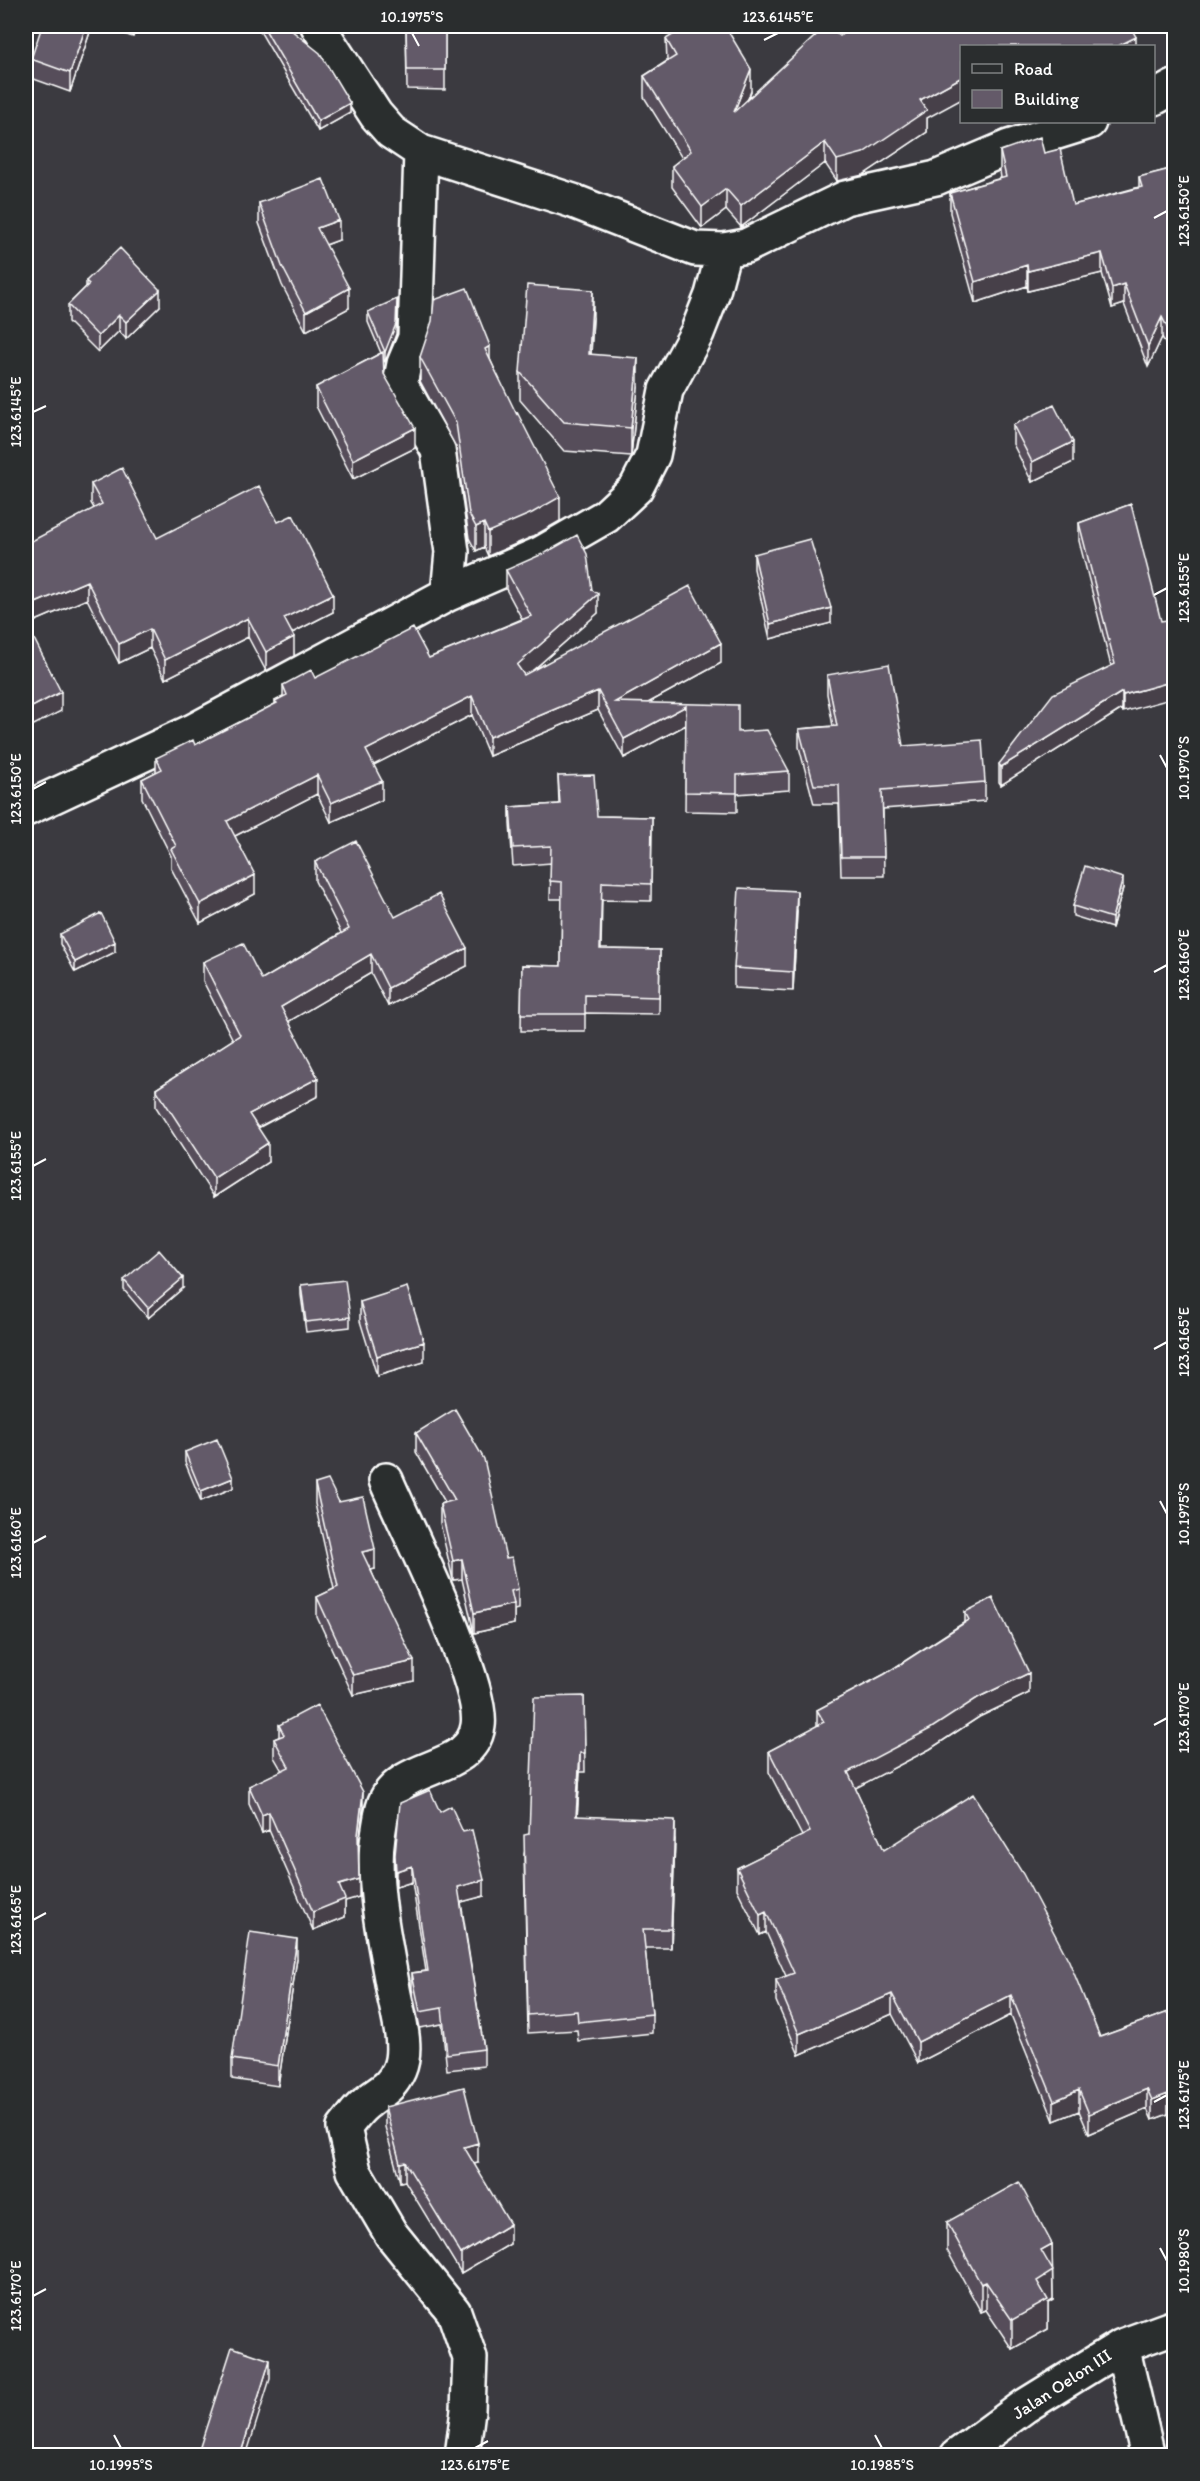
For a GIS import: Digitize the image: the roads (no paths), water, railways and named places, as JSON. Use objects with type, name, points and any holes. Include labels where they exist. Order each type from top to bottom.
[{"type":"street","points":[[318,26],[376,115],[391,132],[421,152],[573,201],[695,249],[724,250],[746,246],[844,198],[936,178],[1009,147],[1086,123]]},
{"type":"street","points":[[1155,97],[1174,87]]},
{"type":"street","points":[[421,152],[416,338],[404,364],[400,384],[438,450],[452,552],[448,594]]},
{"type":"street","points":[[26,809],[193,731],[448,594],[540,554],[606,516],[636,488],[653,455],[666,390],[697,333],[712,295],[724,250]]},
{"type":"street","points":[[386,1480],[463,1658],[473,1689],[478,1727],[464,1753],[406,1779],[386,1799],[378,1837],[378,1880],[386,1946],[402,2038],[400,2068],[386,2091],[364,2104],[344,2128],[354,2171],[391,2234],[454,2312],[470,2358],[468,2410],[462,2456]]},
{"type":"street","name":"Jalan Oelon III","points":[[957,2456],[1025,2406],[1122,2346],[1174,2327]]},
{"type":"street","points":[[1122,2346],[1148,2456]]}]
